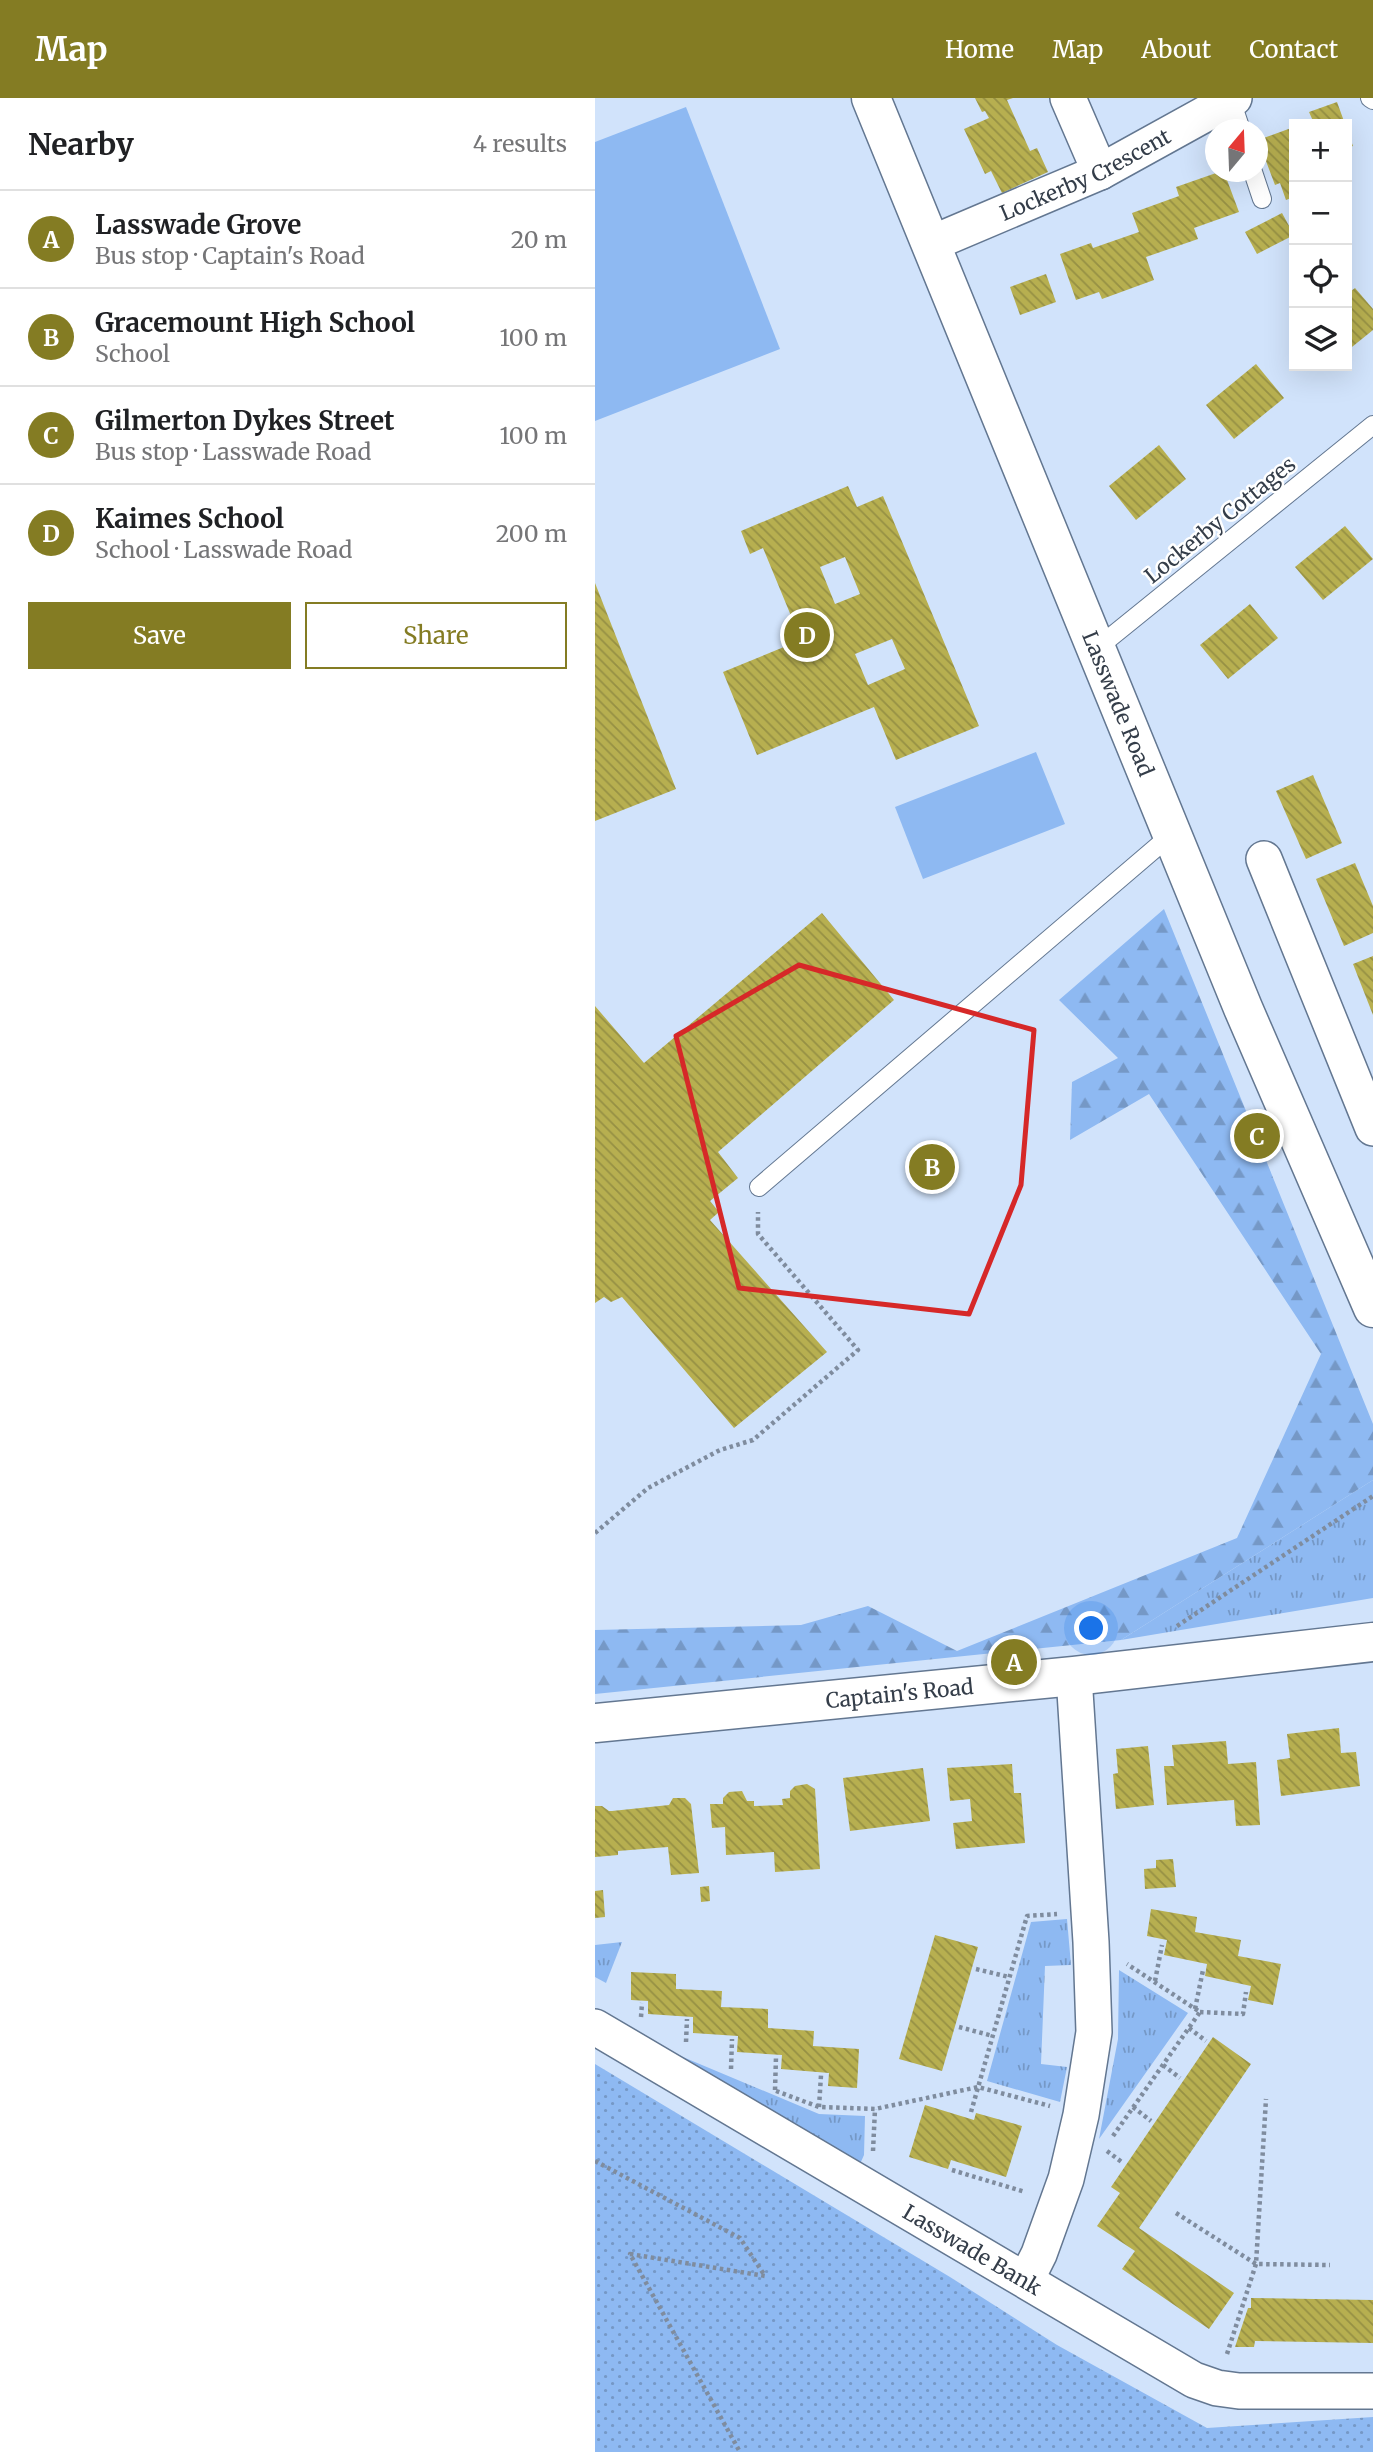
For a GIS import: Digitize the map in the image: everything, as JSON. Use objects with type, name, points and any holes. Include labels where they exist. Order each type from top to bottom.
[{"type":"street","name":"Lasswade Road","points":[[871,98],[1243,1008],[1373,1308]]},
{"type":"street","points":[[1068,98],[1100,172]]},
{"type":"street","name":"Lockerby Crescent","points":[[930,244],[1100,172],[1235,109]]},
{"type":"street","points":[[1264,859],[1373,1128]]},
{"type":"street","name":"Captain's Road","points":[[595,1723],[1373,1642]]},
{"type":"street","points":[[1026,2280],[1039,2254],[1066,2179],[1081,2115],[1094,2032],[1090,1912],[1074,1675]]},
{"type":"street","name":"Lasswade Bank","points":[[595,2027],[1194,2381],[1217,2388],[1373,2391]]},
{"type":"lane","points":[[1257,182],[1262,199]]},
{"type":"lane","name":"Lockerby Cottages","points":[[1096,649],[1373,425]]},
{"type":"lane","points":[[759,1187],[1172,834]]},
{"type":"path","points":[[595,1533],[648,1488],[720,1450],[753,1440],[858,1350],[758,1234],[759,1187]]},
{"type":"path","points":[[1166,1633],[1373,1496]]},
{"type":"path","points":[[971,2112],[1027,1916],[1090,1912]]},
{"type":"path","points":[[1155,1981],[1162,1945]]},
{"type":"path","points":[[1092,1962],[1122,1961],[1198,2010],[1243,2014],[1246,1992]]},
{"type":"path","points":[[976,1969],[1009,1977]]},
{"type":"path","points":[[1111,2138],[1189,2028],[1198,2010],[1203,1970]]},
{"type":"path","points":[[685,2050],[687,2019]]},
{"type":"path","points":[[959,2027],[993,2036]]},
{"type":"path","points":[[1189,2028],[1206,2041]]},
{"type":"path","points":[[719,2066],[731,2071],[732,2039]]},
{"type":"path","points":[[775,2090],[776,2057]]},
{"type":"path","points":[[1163,2065],[1181,2078]]},
{"type":"path","points":[[819,2107],[821,2075]]},
{"type":"path","points":[[764,2086],[819,2107],[875,2109],[978,2087],[1081,2115]]},
{"type":"path","points":[[1217,2388],[1256,2264],[1266,2099]]},
{"type":"path","points":[[1133,2108],[1151,2121]]},
{"type":"path","points":[[1104,2149],[1123,2163]]},
{"type":"path","points":[[595,2161],[740,2238],[765,2276],[630,2254],[740,2452]]},
{"type":"path","points":[[952,2170],[1058,2203]]},
{"type":"path","points":[[1176,2213],[1256,2264],[1330,2265]]},
{"type":"highlighted area","points":[[799,965],[1034,1030],[1021,1185],[969,1314],[739,1288],[676,1036]]},
{"type":"green space","points":[[686,107],[780,349],[595,421],[595,142]]},
{"type":"green space","points":[[1036,752],[1065,824],[923,879],[895,807]]},
{"type":"green space","points":[[1164,909],[1373,1424],[1373,1480],[1121,1640],[595,1694],[595,1630],[801,1625],[868,1606],[957,1651],[1237,1538],[1321,1354],[1149,1094],[1070,1140],[1072,1082],[1118,1058],[1059,1000]]},
{"type":"green space","points":[[1373,1480],[1373,1598],[1121,1640]]},
{"type":"green space","points":[[1067,1919],[1071,1965],[1045,1966],[1041,2064],[1067,2067],[1060,2102],[987,2081],[1031,1922]]},
{"type":"green space","points":[[622,1942],[606,1983],[595,1977],[595,1945]]},
{"type":"green space","points":[[1119,1970],[1188,2013],[1099,2139],[1118,2039]]},
{"type":"green space","points":[[640,2039],[819,2114],[865,2116],[864,2155],[860,2164]]},
{"type":"green space","points":[[595,2064],[950,2277],[1057,2345],[1207,2428],[1373,2417],[1373,2452],[595,2452]]},
{"type":"building","points":[[975,98],[1013,98],[1007,100],[1030,151],[1037,148],[1048,172],[1002,193],[991,171],[985,174],[964,129],[989,118],[985,111],[982,112]]},
{"type":"building","points":[[1337,102],[1343,119],[1312,119],[1309,112]]},
{"type":"building","points":[[1289,129],[1289,199],[1286,200],[1280,183],[1275,185],[1268,166],[1268,136]]},
{"type":"building","points":[[1205,177],[1205,182],[1228,182],[1239,212],[1194,228],[1198,239],[1146,257],[1154,280],[1102,299],[1099,292],[1076,300],[1060,254],[1091,243],[1093,248],[1139,232],[1132,213],[1179,196],[1176,187]]},
{"type":"building","points":[[1282,213],[1289,226],[1289,238],[1257,254],[1245,232]]},
{"type":"building","points":[[1046,274],[1056,302],[1020,315],[1010,287]]},
{"type":"building","points":[[1355,288],[1373,309],[1373,330],[1352,347],[1352,308],[1352,290]]},
{"type":"building","points":[[1256,364],[1284,398],[1234,439],[1206,405]]},
{"type":"building","points":[[1159,445],[1186,479],[1136,520],[1109,486]]},
{"type":"building","points":[[848,486],[857,507],[883,496],[979,726],[896,760],[874,707],[757,755],[723,672],[801,640],[763,548],[750,554],[741,531]],"holes":[[[845,557],[860,594],[835,604],[820,567]],[[892,639],[905,669],[868,685],[855,654]]]},
{"type":"building","points":[[1345,526],[1373,559],[1323,600],[1295,567]]},
{"type":"building","points":[[595,583],[676,789],[595,821]]},
{"type":"building","points":[[1250,604],[1278,638],[1228,679],[1200,645]]},
{"type":"building","points":[[1313,775],[1342,843],[1306,859],[1276,791]]},
{"type":"building","points":[[1355,863],[1373,906],[1373,933],[1344,946],[1316,879]]},
{"type":"building","points":[[822,913],[894,1000],[718,1152],[738,1178],[710,1201],[719,1212],[710,1220],[827,1352],[734,1428],[622,1297],[611,1302],[604,1297],[595,1303],[595,1006],[644,1063]]},
{"type":"building","points":[[1373,956],[1373,1015],[1353,964]]},
{"type":"building","points":[[1339,1728],[1341,1753],[1356,1752],[1360,1786],[1281,1796],[1277,1760],[1290,1758],[1287,1734]]},
{"type":"building","points":[[1226,1741],[1228,1764],[1256,1762],[1260,1825],[1236,1826],[1234,1800],[1167,1805],[1164,1766],[1174,1766],[1172,1745]]},
{"type":"building","points":[[1148,1746],[1154,1805],[1116,1809],[1113,1774],[1118,1773],[1116,1749]]},
{"type":"building","points":[[1012,1764],[1014,1793],[1021,1793],[1025,1843],[956,1849],[953,1823],[972,1821],[970,1799],[950,1801],[947,1768]]},
{"type":"building","points":[[923,1768],[930,1821],[850,1831],[843,1778]]},
{"type":"building","points":[[807,1784],[815,1789],[820,1869],[775,1872],[774,1852],[726,1855],[725,1827],[712,1828],[710,1804],[723,1804],[723,1798],[729,1792],[742,1791],[747,1801],[754,1801],[754,1806],[783,1805],[782,1799],[790,1798],[790,1791],[795,1786]]},
{"type":"building","points":[[673,1798],[685,1798],[691,1804],[699,1873],[671,1875],[668,1847],[618,1851],[618,1855],[595,1857],[595,1806],[612,1811],[669,1805]]},
{"type":"building","points":[[1173,1859],[1176,1887],[1145,1889],[1144,1869],[1156,1868],[1156,1860]]},
{"type":"building","points":[[709,1886],[710,1901],[701,1902],[700,1887]]},
{"type":"building","points":[[603,1890],[605,1917],[595,1918],[595,1891]]},
{"type":"building","points":[[1151,1909],[1197,1917],[1195,1932],[1241,1940],[1238,1956],[1281,1964],[1273,2005],[1248,2000],[1251,1986],[1205,1976],[1207,1964],[1164,1955],[1167,1940],[1147,1936]]},
{"type":"building","points":[[935,1935],[978,1947],[942,2071],[899,2059]]},
{"type":"building","points":[[631,1972],[676,1974],[676,1989],[722,1991],[721,2007],[768,2009],[768,2028],[814,2031],[813,2046],[859,2049],[857,2088],[828,2086],[829,2073],[781,2069],[782,2055],[737,2052],[738,2036],[693,2033],[693,2017],[648,2014],[648,2001],[631,2000]]},
{"type":"building","points":[[1213,2037],[1251,2064],[1139,2228],[1234,2293],[1209,2329],[1122,2269],[1135,2251],[1097,2226],[1120,2193],[1111,2187]]},
{"type":"building","points":[[925,2105],[974,2120],[976,2113],[1022,2126],[1006,2177],[951,2160],[948,2169],[909,2157]]},
{"type":"building","points":[[1251,2298],[1373,2300],[1373,2343],[1255,2341],[1254,2347],[1235,2347],[1248,2308],[1251,2308]]},
{"type":"place","name":"Kaimes School","points":[[807,635]]},
{"type":"place","name":"Gilmerton Dykes Street","points":[[1257,1136]]},
{"type":"place","name":"Gracemount High School","points":[[932,1167]]},
{"type":"place","name":"Lasswade Grove","points":[[1014,1662]]}]
